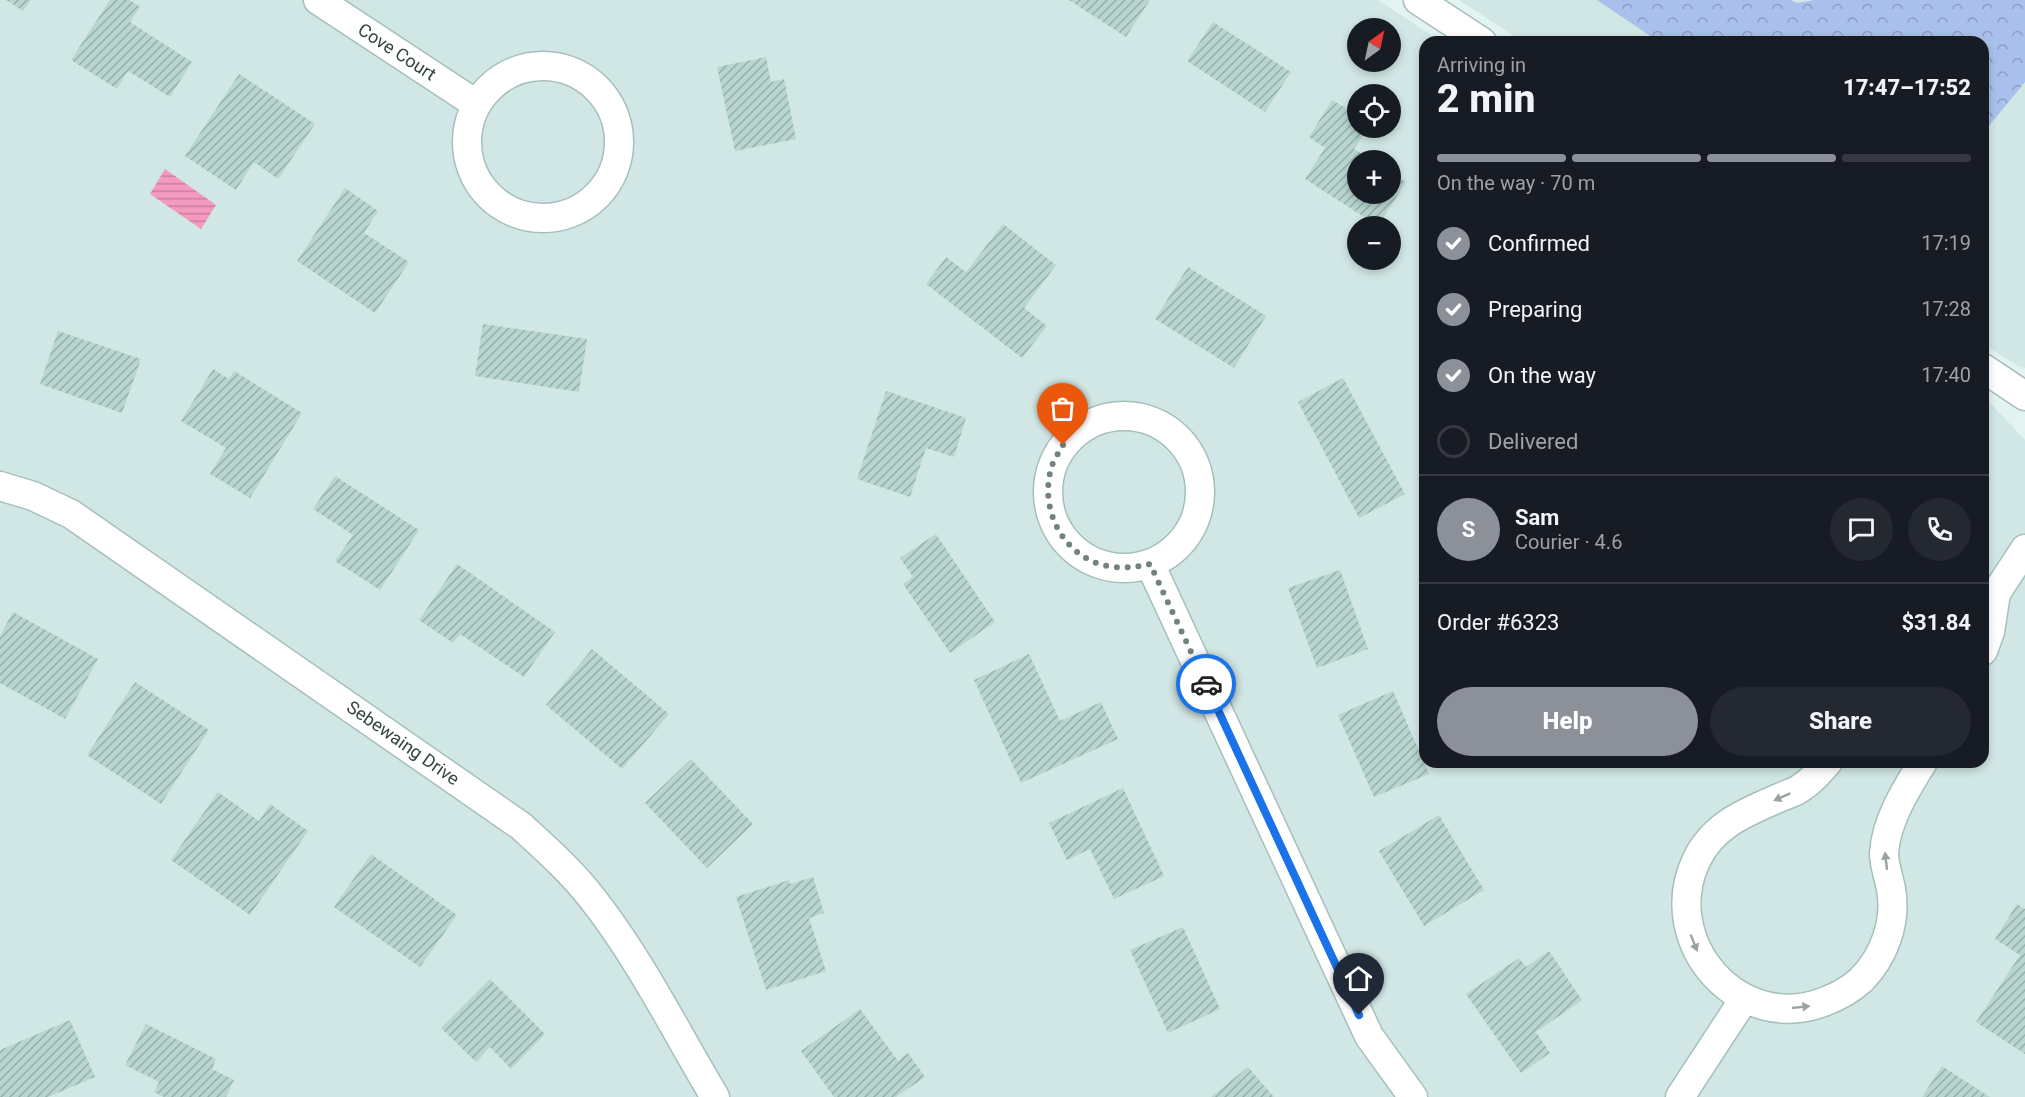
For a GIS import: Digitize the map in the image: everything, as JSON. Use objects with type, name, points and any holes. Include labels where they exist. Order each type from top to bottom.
[{"type":"street","name":"Cove Court","points":[[318,0],[476,104]]},
{"type":"street","points":[[1418,0],[1473,36]]},
{"type":"street","points":[[536,66],[560,68],[583,77],[602,92],[614,113],[620,137],[618,161],[608,184],[590,203],[567,215],[541,219],[516,213],[493,200],[477,179],[468,155],[468,129],[476,104],[492,85],[513,72],[536,66]]},
{"type":"street","points":[[1989,373],[2025,396]]},
{"type":"street","points":[[1119,416],[1141,418],[1161,425],[1178,439],[1191,456],[1199,477],[1200,499],[1195,519],[1185,538],[1169,553],[1150,564],[1129,568],[1107,566],[1087,558],[1069,545],[1056,528],[1049,507],[1048,485],[1052,464],[1063,445],[1078,430],[1098,420],[1119,416]]},
{"type":"street","name":"Sebewaing Drive","points":[[0,486],[33,496],[71,514],[521,826],[558,859],[591,897],[618,934],[715,1097]]},
{"type":"street","points":[[1989,635],[1990,596],[2025,549]]},
{"type":"street","points":[[1150,564],[1369,1036],[1413,1097]]},
{"type":"street","points":[[1823,768],[1801,788],[1742,814],[1718,831],[1696,860],[1690,878],[1687,915],[1690,933],[1704,963],[1718,980],[1744,999],[1772,1007],[1814,1006],[1843,994],[1861,980],[1880,956],[1888,938],[1892,914],[1892,892],[1884,855],[1887,836],[1894,815],[1920,768]]},
{"type":"street","points":[[1680,1097],[1744,999]]},
{"type":"shaded area","points":[[0,0],[1378,0],[1433,36],[1419,36],[1419,768],[1989,768],[1989,401],[2025,440],[2025,1097],[0,1097]]},
{"type":"shaded area","points":[[1459,0],[2025,0],[2025,368],[1989,348],[1989,36],[1514,36]]},
{"type":"shaded area","points":[[165,169],[216,205],[201,229],[150,194]]},
{"type":"green space","points":[[1597,0],[1791,0],[1797,3],[1815,0],[2025,0],[2025,82],[1989,126],[1989,36],[1650,36]]},
{"type":"building","points":[[6,0],[31,0],[23,11]]},
{"type":"building","points":[[110,0],[130,0],[140,7],[130,22],[192,62],[170,97],[128,71],[117,89],[71,60]]},
{"type":"building","points":[[1069,0],[1150,0],[1126,37]]},
{"type":"building","points":[[1213,22],[1291,72],[1265,112],[1187,61]]},
{"type":"building","points":[[766,57],[771,82],[784,79],[796,139],[735,151],[717,67]]},
{"type":"building","points":[[239,74],[315,124],[278,179],[254,162],[236,190],[185,156]]},
{"type":"building","points":[[1332,100],[1347,109],[1347,138],[1361,138],[1354,149],[1356,150],[1347,150],[1347,204],[1392,204],[1384,216],[1362,216],[1305,179],[1325,148],[1309,137]]},
{"type":"building","points":[[1401,179],[1406,182],[1401,190]]},
{"type":"building","points":[[345,188],[378,211],[364,233],[409,262],[375,313],[297,261]]},
{"type":"building","points":[[1003,224],[1056,265],[1024,308],[1047,326],[1022,358],[926,284],[946,257],[966,272]]},
{"type":"building","points":[[1188,267],[1266,316],[1234,368],[1155,319]]},
{"type":"building","points":[[483,324],[587,339],[579,392],[475,376]]},
{"type":"building","points":[[58,331],[141,359],[122,413],[40,384]]},
{"type":"building","points":[[213,369],[229,379],[234,371],[302,413],[250,498],[210,474],[226,448],[181,421]]},
{"type":"building","points":[[1343,378],[1405,494],[1359,518],[1298,402]]},
{"type":"building","points":[[886,391],[966,418],[954,457],[926,448],[910,497],[857,479]]},
{"type":"building","points":[[335,476],[419,530],[380,590],[335,561],[353,535],[313,509]]},
{"type":"building","points":[[936,534],[995,622],[950,653],[903,584],[913,577],[900,558]]},
{"type":"building","points":[[457,564],[555,632],[524,677],[460,634],[453,643],[419,620]]},
{"type":"building","points":[[1340,570],[1368,649],[1317,668],[1288,588]]},
{"type":"building","points":[[13,612],[98,659],[65,719],[0,683],[0,636]]},
{"type":"building","points":[[592,649],[669,714],[622,769],[546,705]]},
{"type":"building","points":[[1029,654],[1060,721],[1101,702],[1118,739],[1021,783],[974,680]]},
{"type":"building","points":[[135,682],[209,730],[161,804],[87,755]]},
{"type":"building","points":[[1393,691],[1419,751],[1419,768],[1426,768],[1429,774],[1374,797],[1338,715]]},
{"type":"building","points":[[691,759],[753,824],[707,868],[645,803]]},
{"type":"building","points":[[1123,788],[1164,876],[1114,899],[1090,849],[1067,860],[1049,823]]},
{"type":"building","points":[[218,792],[259,821],[270,804],[308,831],[250,915],[171,860]]},
{"type":"building","points":[[1439,815],[1484,890],[1424,926],[1379,851]]},
{"type":"building","points":[[371,854],[457,915],[420,967],[334,907]]},
{"type":"building","points":[[813,877],[824,913],[809,918],[826,971],[766,990],[736,897],[789,880],[790,884]]},
{"type":"building","points":[[2017,904],[2025,909],[2025,1054],[1976,1022],[2020,955],[1995,939]]},
{"type":"building","points":[[1183,927],[1220,1009],[1168,1033],[1130,950]]},
{"type":"building","points":[[1549,951],[1582,1000],[1536,1032],[1550,1053],[1521,1073],[1466,994],[1519,958],[1526,967]]},
{"type":"building","points":[[490,979],[545,1034],[511,1069],[490,1047],[476,1062],[441,1028]]},
{"type":"building","points":[[860,1009],[898,1061],[908,1053],[925,1077],[896,1097],[834,1097],[801,1051]]},
{"type":"building","points":[[70,1020],[95,1077],[48,1097],[0,1097],[0,1050]]},
{"type":"building","points":[[146,1024],[216,1059],[212,1069],[234,1080],[226,1097],[164,1097],[154,1092],[159,1082],[125,1065]]},
{"type":"building","points":[[1942,1066],[1990,1097],[1922,1097]]},
{"type":"building","points":[[1248,1067],[1274,1097],[1211,1097]]},
{"type":"way so far","points":[[1063,445],[1052,464],[1048,485],[1049,507],[1056,528],[1069,545],[1087,558],[1107,566],[1129,568],[1150,564],[1206,684]]},
{"type":"route","points":[[1206,684],[1359,1015]]}]
